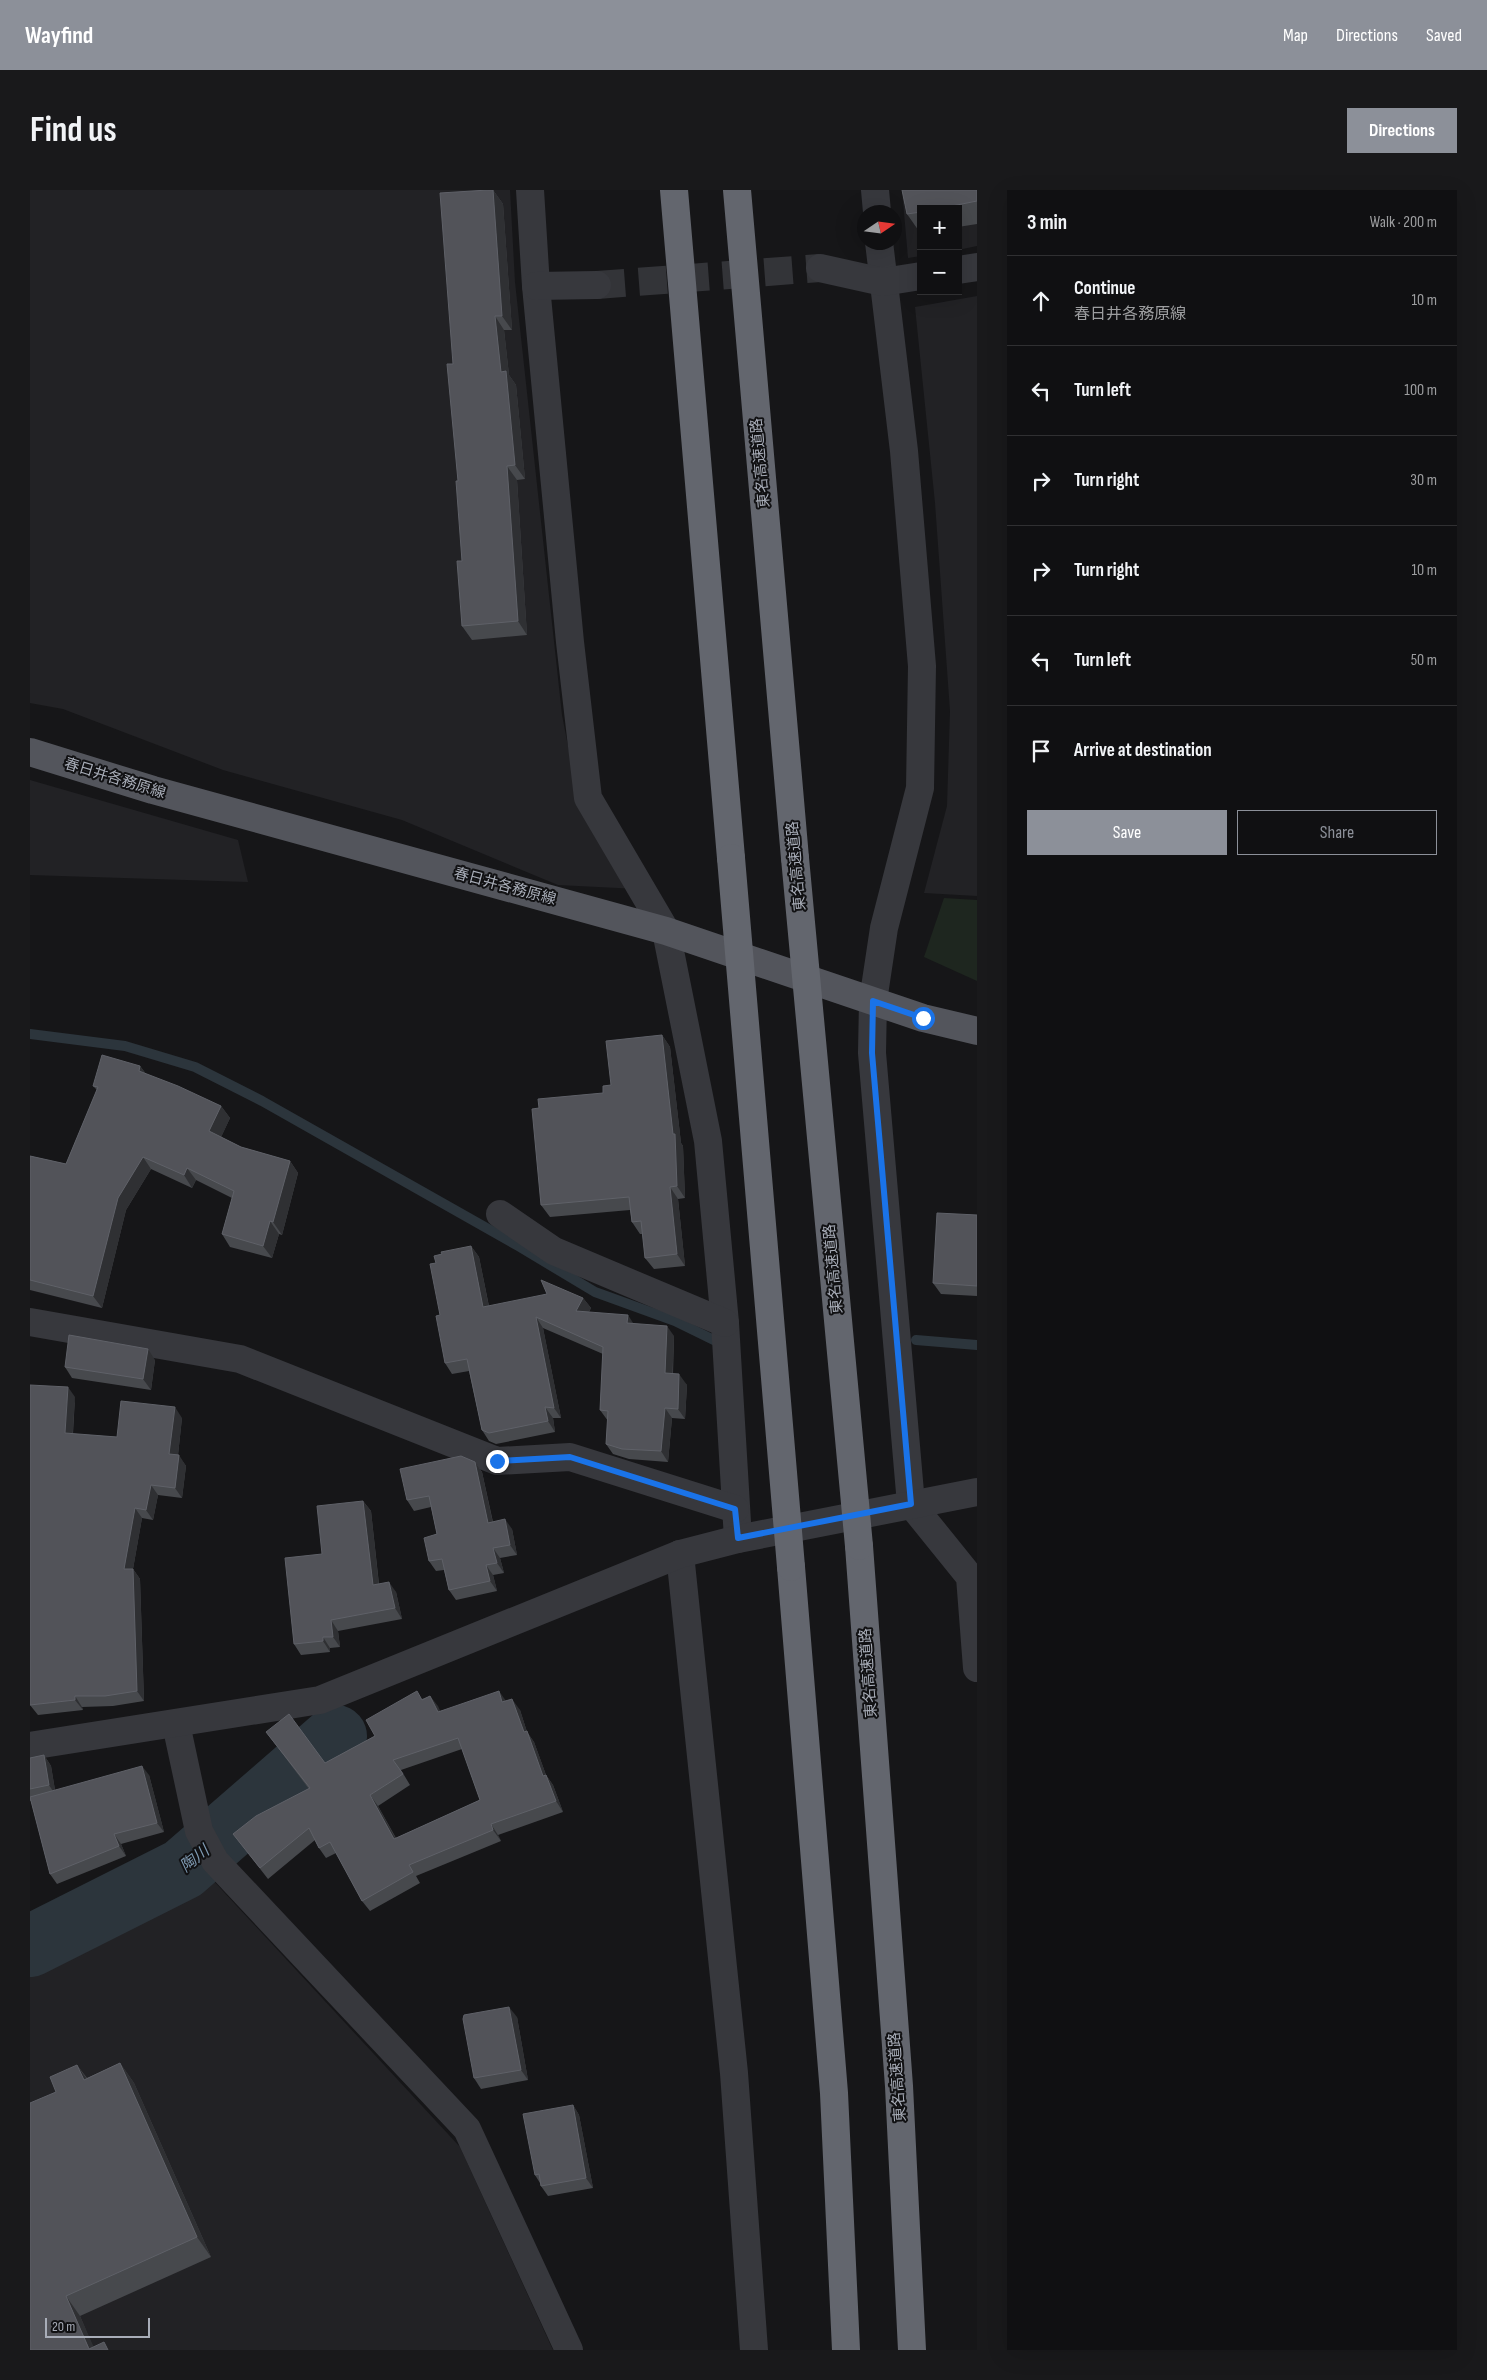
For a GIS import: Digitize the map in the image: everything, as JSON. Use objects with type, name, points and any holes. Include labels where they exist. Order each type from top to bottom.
[{"type":"highway","points":[[674,190],[834,2093],[846,2350]]},
{"type":"highway","name":"東名高速道路","points":[[737,190],[795,858],[858,1546],[899,2086],[912,2350]]},
{"type":"main road","name":"春日井各務原線","points":[[30,752],[153,790],[666,931],[923,1018],[977,1031]]},
{"type":"street","points":[[530,190],[536,286],[570,642],[588,798],[666,931],[708,1141],[725,1323],[738,1538]]},
{"type":"street","points":[[875,190],[876,205]]},
{"type":"street","points":[[880,250],[905,460],[922,666],[920,788],[884,928],[873,1001],[872,1053],[911,1504],[970,1577],[977,1668]]},
{"type":"street","points":[[962,269],[977,267]]},
{"type":"street","points":[[820,268],[883,282],[917,277]]},
{"type":"street","points":[[536,286],[597,285]]},
{"type":"street","points":[[500,1214],[554,1252],[725,1323]]},
{"type":"street","points":[[30,1322],[240,1359],[497,1461],[570,1457],[735,1509]]},
{"type":"street","points":[[30,1746],[320,1700],[680,1554],[738,1538],[977,1492]]},
{"type":"street","points":[[680,1554],[734,2073],[754,2350]]},
{"type":"street","points":[[176,1724],[199,1831],[215,1861],[467,2129],[569,2350]]},
{"type":"shaded area","points":[[30,190],[510,190],[515,282],[562,715],[580,808],[638,889],[558,885],[402,820],[223,770],[63,709],[30,703]]},
{"type":"shaded area","points":[[902,190],[977,190],[977,246],[962,249],[962,205],[917,205],[917,257],[908,258]]},
{"type":"shaded area","points":[[977,296],[977,896],[924,893],[947,806],[950,711],[935,503],[915,307]]},
{"type":"shaded area","points":[[30,780],[238,840],[248,882],[30,875]]},
{"type":"shaded area","points":[[944,898],[977,900],[977,981],[924,957]]},
{"type":"shaded area","points":[[198,1864],[460,2147],[553,2350],[30,2350],[30,1961],[188,1873]]},
{"type":"building","points":[[493,190],[502,316],[495,316],[501,372],[506,371],[515,465],[507,466],[518,621],[462,626],[457,561],[462,561],[456,481],[458,481],[447,364],[453,364],[440,193]]},
{"type":"building","points":[[902,190],[977,190],[977,201],[957,205],[917,205],[917,213],[907,214]]},
{"type":"building","points":[[662,1035],[673,1134],[675,1134],[677,1186],[670,1187],[677,1254],[645,1258],[641,1221],[632,1222],[629,1197],[541,1205],[532,1109],[539,1108],[538,1099],[603,1093],[603,1086],[611,1085],[606,1041]]},
{"type":"building","points":[[102,1055],[140,1066],[139,1071],[178,1086],[221,1106],[209,1131],[241,1147],[290,1161],[273,1222],[270,1221],[263,1246],[222,1234],[234,1191],[187,1168],[184,1175],[143,1157],[118,1198],[93,1296],[30,1280],[30,1156],[66,1164],[98,1087],[93,1086]]},
{"type":"building","points":[[937,1213],[977,1215],[977,1286],[933,1283]]},
{"type":"building","points":[[471,1246],[483,1307],[547,1294],[541,1280],[583,1298],[576,1311],[628,1315],[627,1323],[667,1326],[665,1373],[679,1374],[678,1409],[665,1408],[661,1451],[622,1449],[606,1444],[608,1411],[600,1410],[603,1347],[536,1317],[554,1408],[545,1407],[548,1421],[489,1433],[482,1430],[467,1359],[445,1363],[436,1316],[440,1315],[430,1264],[436,1263],[434,1256],[442,1254],[441,1252]]},
{"type":"building","points":[[69,1335],[148,1349],[143,1379],[65,1367]]},
{"type":"building","points":[[30,1385],[68,1387],[65,1433],[117,1437],[121,1401],[175,1407],[169,1454],[179,1455],[175,1488],[151,1485],[146,1510],[135,1508],[124,1569],[133,1569],[137,1691],[105,1696],[75,1696],[75,1700],[30,1705]]},
{"type":"building","points":[[461,1456],[475,1462],[488,1523],[505,1519],[510,1545],[493,1548],[497,1563],[486,1565],[490,1581],[449,1590],[442,1559],[429,1561],[424,1538],[437,1534],[429,1496],[407,1500],[400,1469]]},
{"type":"building","points":[[363,1501],[373,1585],[389,1582],[395,1608],[331,1620],[333,1637],[323,1637],[323,1641],[294,1644],[285,1558],[322,1554],[317,1506]]},
{"type":"building","points":[[417,1691],[422,1700],[430,1696],[438,1712],[499,1691],[502,1702],[512,1699],[524,1732],[527,1731],[543,1776],[546,1775],[556,1801],[491,1824],[493,1830],[409,1865],[413,1872],[362,1901],[330,1842],[319,1848],[309,1828],[260,1868],[233,1834],[256,1816],[310,1788],[266,1732],[289,1714],[325,1763],[375,1736],[366,1720]],"holes":[[[458,1738],[480,1800],[394,1839],[370,1795],[403,1774],[393,1760]]]},
{"type":"building","points":[[44,1755],[49,1785],[30,1789],[30,1758]]},
{"type":"building","points":[[142,1766],[157,1823],[114,1834],[119,1846],[50,1874],[30,1797]]},
{"type":"building","points":[[509,2007],[521,2070],[474,2078],[463,2019],[464,2015]]},
{"type":"building","points":[[120,2063],[197,2237],[66,2296],[89,2349],[104,2342],[108,2350],[30,2350],[30,2103],[56,2092],[50,2077],[77,2065],[84,2080]]},
{"type":"building","points":[[573,2105],[586,2178],[541,2186],[539,2174],[535,2175],[523,2114]]},
{"type":"waterway","points":[[30,1034],[125,1046],[195,1067],[262,1101],[520,1247],[595,1292],[675,1321],[724,1345]]},
{"type":"waterway","points":[[916,1340],[977,1345]]},
{"type":"waterway","name":"陶川","points":[[30,1946],[183,1869],[336,1736]]},
{"type":"tunnel","points":[[597,285],[820,268]]},
{"type":"route","points":[[497,1461],[570,1457],[735,1509],[738,1538],[911,1504],[872,1053],[873,1001],[923,1018]]}]
